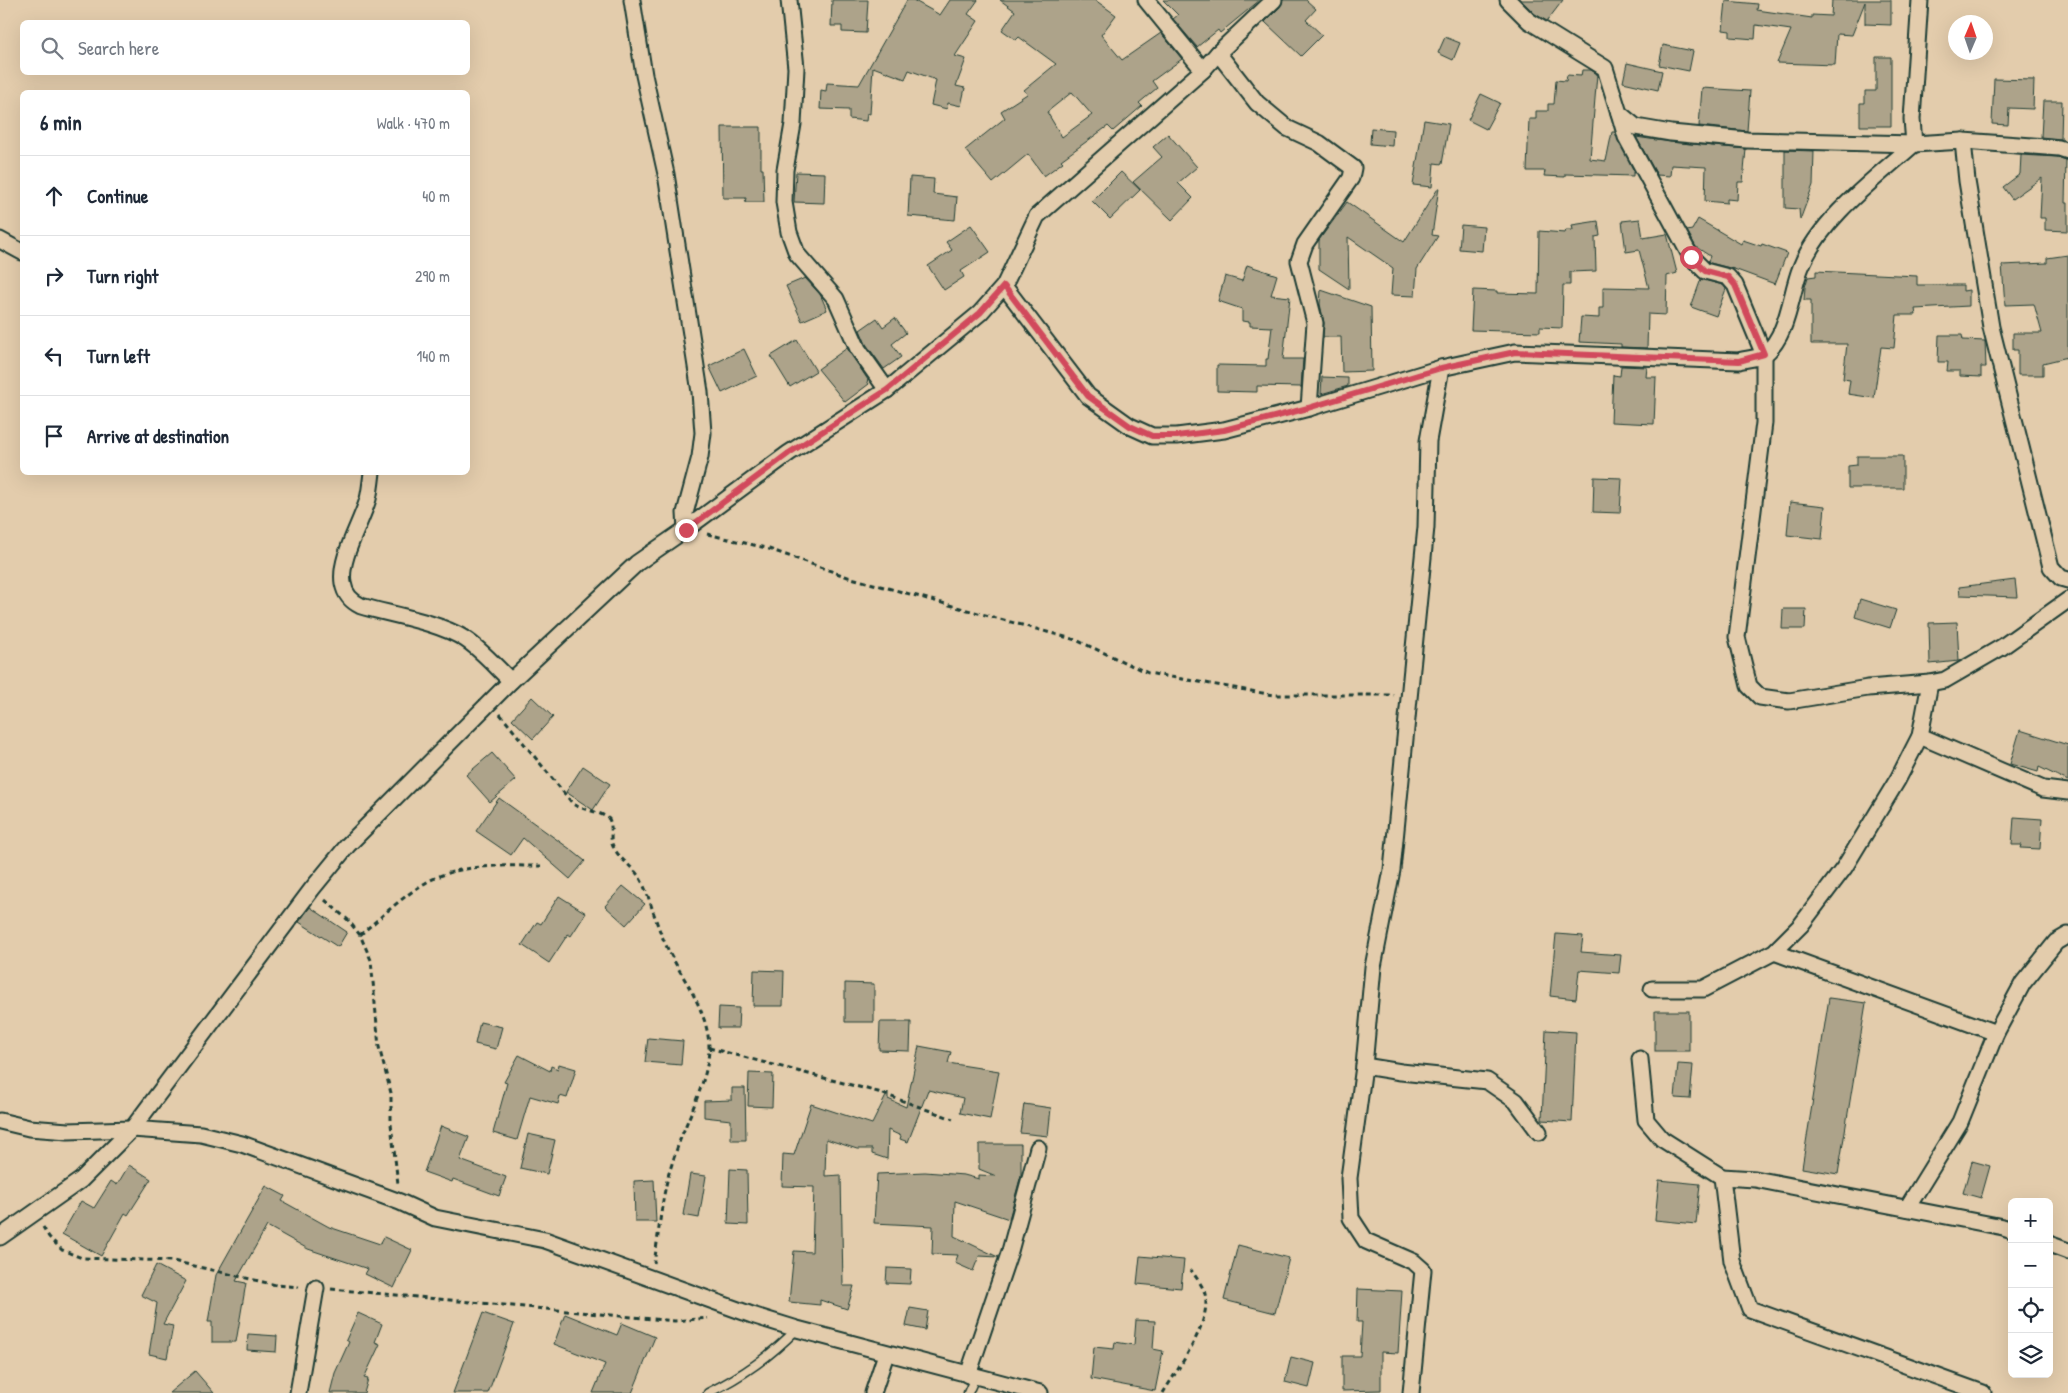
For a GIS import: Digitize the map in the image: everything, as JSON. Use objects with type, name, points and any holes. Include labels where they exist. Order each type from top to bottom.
[{"type":"street","points":[[632,0],[644,75],[666,174],[700,392],[703,433],[700,457],[685,513],[686,530]]},
{"type":"street","points":[[789,0],[796,68],[793,124],[785,170],[784,202],[789,232],[798,254],[836,299],[858,349],[887,390]]},
{"type":"street","points":[[1146,0],[1203,70]]},
{"type":"street","points":[[0,1236],[81,1180],[132,1128],[348,845],[510,681],[636,563],[686,530],[789,453],[887,390],[980,313],[1004,286],[1038,216],[1203,70],[1218,53],[1274,0]]},
{"type":"street","points":[[1508,0],[1529,21],[1605,68],[1626,137],[1691,257],[1705,271],[1728,277],[1735,285],[1764,354],[1764,423],[1737,637],[1749,686],[1760,697],[1790,701],[1868,688],[1946,680],[2002,647],[2068,600]]},
{"type":"street","points":[[1914,144],[1912,119],[1920,0]]},
{"type":"street","points":[[1218,53],[1257,103],[1287,128],[1319,142],[1353,168],[1351,178],[1305,244],[1299,261],[1315,323],[1308,408]]},
{"type":"street","points":[[1619,113],[1636,127],[1671,133],[1748,140],[1914,144],[1963,141],[2059,148],[2068,151]]},
{"type":"street","points":[[1963,141],[1967,181],[1990,327],[2052,567],[2061,578],[2068,580]]},
{"type":"street","points":[[1004,286],[1088,396],[1130,426],[1152,436],[1177,436],[1224,430],[1308,408],[1441,368],[1515,352],[1739,361],[1764,354],[1780,336],[1801,266],[1815,239],[1833,217],[1914,144]]},
{"type":"street","points":[[0,240],[20,251]]},
{"type":"street","points":[[1411,1393],[1424,1270],[1414,1262],[1366,1241],[1350,1218],[1349,1178],[1364,1066],[1373,967],[1392,870],[1426,527],[1428,441],[1441,368]]},
{"type":"street","points":[[372,475],[368,499],[344,567],[343,582],[346,594],[352,601],[361,606],[442,629],[465,640],[484,655],[510,681]]},
{"type":"street","points":[[1652,989],[1703,989],[1774,952],[1801,926],[1844,868],[1898,779],[1920,736],[1930,683]]},
{"type":"street","points":[[1920,736],[2043,789],[2068,792]]},
{"type":"street","points":[[1907,1208],[1960,1122],[1996,1033],[2023,983],[2056,942],[2068,935]]},
{"type":"street","points":[[1774,952],[1996,1033]]},
{"type":"street","points":[[1640,1060],[1646,1120],[1662,1139],[1722,1177],[1755,1179],[2008,1229]]},
{"type":"street","points":[[1364,1066],[1401,1072],[1488,1081],[1516,1101],[1539,1132]]},
{"type":"street","points":[[0,1121],[29,1128],[68,1131],[132,1128],[201,1134],[242,1144],[400,1202],[435,1218],[545,1240],[797,1329],[886,1354],[1040,1393]]},
{"type":"street","points":[[971,1376],[1010,1251],[1038,1148]]},
{"type":"street","points":[[1722,1177],[1732,1261],[1750,1309],[1983,1393]]},
{"type":"street","points":[[2053,1245],[2068,1251]]},
{"type":"street","points":[[298,1393],[316,1288]]},
{"type":"street","points":[[873,1393],[886,1354]]},
{"type":"lane","points":[[708,1393],[736,1378],[774,1352],[797,1329]]},
{"type":"lane","points":[[968,1393],[971,1376]]},
{"type":"path","points":[[686,530],[766,548],[848,577],[1076,640],[1148,673],[1274,695],[1410,695]]},
{"type":"path","points":[[490,702],[573,804],[579,808],[598,812],[609,819],[612,829],[612,847],[618,855],[634,868],[642,881],[662,937],[677,968],[701,1009],[707,1024],[709,1048],[701,1088],[683,1132],[669,1174],[652,1278]]},
{"type":"path","points":[[360,935],[410,893],[428,881],[448,873],[474,868],[541,866]]},
{"type":"path","points":[[312,890],[348,920],[360,935],[371,960],[379,1047],[391,1093],[391,1124],[400,1202]]},
{"type":"path","points":[[709,1048],[878,1092],[953,1119]]},
{"type":"path","points":[[34,1212],[49,1237],[62,1250],[82,1258],[173,1261],[276,1285],[675,1321],[714,1318]]},
{"type":"path","points":[[1163,1393],[1204,1321],[1207,1305],[1205,1292],[1191,1270]]},
{"type":"building","points":[[832,0],[868,0],[866,33],[842,32],[842,26],[831,26]]},
{"type":"building","points":[[907,0],[913,0],[940,15],[950,0],[978,0],[968,14],[978,21],[955,56],[966,59],[956,86],[965,88],[961,106],[948,103],[947,109],[931,105],[936,80],[909,70],[905,79],[873,67],[870,114],[867,113],[866,121],[849,119],[849,110],[820,109],[821,90],[826,91],[827,83],[859,85]]},
{"type":"building","points":[[1000,0],[1095,0],[1116,15],[1101,35],[1122,60],[1161,33],[1182,59],[1152,81],[1157,88],[1139,103],[1142,106],[1113,131],[1108,126],[1061,160],[1063,162],[1044,176],[1028,154],[993,183],[965,150],[1005,118],[1001,111],[1027,94],[1024,90],[1056,64],[1019,37],[1016,40],[1002,30],[1015,11]],"holes":[[[1072,92],[1092,115],[1062,137],[1047,112]]]},
{"type":"building","points":[[1163,0],[1260,0],[1220,33],[1218,30],[1197,47],[1173,19],[1178,15]]},
{"type":"building","points":[[1283,0],[1306,0],[1316,9],[1306,20],[1322,35],[1301,56],[1265,22],[1280,7]]},
{"type":"building","points":[[1521,0],[1563,0],[1547,21],[1535,14]]},
{"type":"building","points":[[1832,0],[1891,0],[1891,25],[1865,24],[1865,2],[1852,35],[1837,34],[1835,65],[1777,63],[1791,30],[1756,25],[1755,39],[1730,37],[1730,31],[1723,30],[1726,1],[1758,4],[1757,10],[1812,18],[1812,15],[1831,16]]},
{"type":"building","points":[[1445,37],[1460,43],[1453,60],[1438,53]]},
{"type":"building","points":[[1663,45],[1693,51],[1689,71],[1659,65]]},
{"type":"building","points":[[1876,57],[1891,57],[1891,126],[1860,126],[1860,103],[1865,103],[1865,91],[1876,91]]},
{"type":"building","points":[[1627,63],[1662,71],[1658,90],[1623,82]]},
{"type":"building","points":[[1582,70],[1591,70],[1597,74],[1590,159],[1606,161],[1612,132],[1615,132],[1635,173],[1633,173],[1633,176],[1565,174],[1565,177],[1544,176],[1545,171],[1527,171],[1529,119],[1536,119],[1536,111],[1548,111],[1548,104],[1554,104],[1556,80],[1566,81],[1567,75],[1581,76]]},
{"type":"building","points":[[1994,79],[2034,80],[2033,109],[2009,108],[2008,125],[1992,124]]},
{"type":"building","points":[[1702,88],[1750,91],[1747,131],[1699,126]]},
{"type":"building","points":[[1481,94],[1500,103],[1486,129],[1468,120]]},
{"type":"building","points":[[2043,101],[2062,101],[2061,139],[2041,137]]},
{"type":"building","points":[[1424,120],[1449,124],[1442,164],[1434,163],[1432,187],[1413,185]]},
{"type":"building","points":[[722,127],[761,127],[761,169],[763,169],[764,202],[745,202],[746,198],[723,198]]},
{"type":"building","points":[[1371,128],[1393,130],[1392,146],[1370,144]]},
{"type":"building","points":[[1168,134],[1197,167],[1178,183],[1193,198],[1172,220],[1133,182],[1162,157],[1153,147]]},
{"type":"building","points":[[1636,137],[1746,149],[1743,182],[1738,182],[1737,200],[1727,199],[1727,203],[1705,201],[1706,167],[1671,165],[1670,176],[1657,175]]},
{"type":"building","points":[[1785,150],[1814,151],[1813,185],[1800,220],[1799,209],[1785,208]]},
{"type":"building","points":[[2021,155],[2057,157],[2066,160],[2065,203],[2068,203],[2068,231],[2045,230],[2045,218],[2040,218],[2042,178],[2012,199],[2003,187],[2020,174]]},
{"type":"building","points":[[796,172],[825,173],[824,203],[794,202]]},
{"type":"building","points":[[1121,172],[1140,190],[1110,219],[1092,201]]},
{"type":"building","points":[[910,177],[934,179],[933,194],[957,197],[955,220],[908,216]]},
{"type":"building","points":[[1439,187],[1432,235],[1438,236],[1417,269],[1415,296],[1391,295],[1393,268],[1348,237],[1349,289],[1319,269],[1319,240],[1347,202],[1404,242]]},
{"type":"building","points":[[1640,219],[1643,238],[1667,234],[1677,273],[1667,276],[1666,315],[1648,314],[1647,348],[1621,347],[1621,344],[1579,342],[1581,317],[1599,318],[1599,308],[1603,308],[1603,287],[1649,288],[1639,250],[1626,252],[1622,221]]},
{"type":"building","points":[[1698,219],[1741,244],[1743,240],[1761,246],[1762,244],[1787,253],[1775,284],[1734,269],[1710,263],[1708,261],[1710,256],[1696,247],[1687,231],[1692,230]]},
{"type":"building","points":[[1598,221],[1600,236],[1595,237],[1596,271],[1570,272],[1570,285],[1563,285],[1562,328],[1540,327],[1540,332],[1471,330],[1473,290],[1497,291],[1497,293],[1538,294],[1539,231],[1565,233],[1566,230],[1573,230],[1572,225]]},
{"type":"building","points":[[971,225],[990,252],[961,271],[964,277],[944,290],[928,266],[952,250],[946,242]]},
{"type":"building","points":[[1461,225],[1484,227],[1482,251],[1459,249]]},
{"type":"building","points":[[2068,255],[2068,357],[2043,363],[2043,375],[2018,375],[2018,350],[2013,350],[2013,333],[2042,333],[2034,304],[2005,305],[2002,265],[2047,263],[2047,258]]},
{"type":"building","points":[[1247,265],[1277,275],[1271,295],[1290,297],[1283,359],[1303,359],[1301,387],[1257,386],[1257,392],[1217,391],[1217,365],[1266,366],[1266,359],[1268,359],[1272,327],[1250,326],[1250,322],[1242,321],[1242,309],[1218,301],[1225,276],[1242,281]]},
{"type":"building","points":[[1816,271],[1917,276],[1917,285],[1963,285],[1963,291],[1969,290],[1969,306],[1915,309],[1916,315],[1897,315],[1894,348],[1881,347],[1874,398],[1848,394],[1850,380],[1843,379],[1847,344],[1811,344],[1811,300],[1804,300],[1808,277],[1816,276]]},
{"type":"building","points":[[805,278],[820,294],[827,310],[802,321],[786,286]]},
{"type":"building","points":[[1701,279],[1723,285],[1726,289],[1716,316],[1691,307]]},
{"type":"building","points":[[1321,290],[1371,307],[1372,371],[1342,372],[1341,337],[1323,337],[1324,323],[1320,304]]},
{"type":"building","points":[[877,318],[883,327],[895,318],[906,333],[892,344],[901,357],[884,369],[866,344],[860,330]]},
{"type":"building","points":[[1939,335],[1962,335],[1963,340],[1985,341],[1986,367],[1981,367],[1981,377],[1960,376],[1960,371],[1947,371],[1948,362],[1938,362]]},
{"type":"building","points":[[797,340],[816,371],[790,387],[771,356]]},
{"type":"building","points":[[847,348],[869,384],[845,402],[818,369]]},
{"type":"building","points":[[744,349],[757,376],[722,393],[709,366]]},
{"type":"building","points":[[1621,366],[1647,367],[1646,377],[1656,377],[1654,424],[1611,422],[1613,375],[1620,376]]},
{"type":"building","points":[[1322,377],[1348,378],[1348,386],[1321,394]]},
{"type":"building","points":[[1857,456],[1903,456],[1903,488],[1848,488],[1848,466],[1857,465]]},
{"type":"building","points":[[1594,477],[1622,478],[1620,513],[1593,512]]},
{"type":"building","points":[[1790,502],[1825,506],[1822,539],[1787,535]]},
{"type":"building","points":[[2015,580],[2017,597],[1960,595],[1959,587]]},
{"type":"building","points":[[1860,599],[1896,610],[1890,628],[1855,617]]},
{"type":"building","points":[[1783,609],[1806,609],[1805,629],[1782,629]]},
{"type":"building","points":[[1957,622],[1959,661],[1930,664],[1929,623]]},
{"type":"building","points":[[532,697],[553,717],[533,739],[512,719]]},
{"type":"building","points":[[2020,730],[2068,745],[2068,781],[2039,767],[2038,772],[2010,764]]},
{"type":"building","points":[[492,753],[516,780],[490,802],[466,775]]},
{"type":"building","points":[[583,766],[610,784],[593,810],[566,792]]},
{"type":"building","points":[[499,798],[585,861],[570,879],[523,838],[511,855],[476,831]]},
{"type":"building","points":[[2014,817],[2042,819],[2040,849],[2021,848],[2022,845],[2012,845]]},
{"type":"building","points":[[623,886],[645,904],[626,925],[605,906]]},
{"type":"building","points":[[559,896],[586,913],[571,936],[568,934],[549,963],[522,945],[537,922],[541,924]]},
{"type":"building","points":[[310,907],[347,932],[338,947],[299,922]]},
{"type":"building","points":[[1556,934],[1583,936],[1581,952],[1621,955],[1619,973],[1579,970],[1576,999],[1550,996]]},
{"type":"building","points":[[754,970],[784,971],[783,1006],[753,1006]]},
{"type":"building","points":[[845,983],[874,984],[874,1022],[845,1022]]},
{"type":"building","points":[[1829,998],[1866,1003],[1838,1174],[1802,1168]]},
{"type":"building","points":[[719,1007],[739,1008],[738,1028],[718,1028]]},
{"type":"building","points":[[1655,1011],[1689,1011],[1689,1051],[1655,1051]]},
{"type":"building","points":[[480,1022],[502,1027],[496,1049],[475,1044]]},
{"type":"building","points":[[880,1022],[911,1022],[910,1051],[879,1050]]},
{"type":"building","points":[[1546,1030],[1576,1032],[1572,1122],[1542,1120]]},
{"type":"building","points":[[648,1038],[683,1041],[681,1065],[645,1062]]},
{"type":"building","points":[[919,1046],[951,1052],[948,1063],[999,1071],[990,1119],[960,1113],[963,1098],[928,1090],[908,1142],[900,1139],[901,1136],[888,1130],[887,1159],[872,1154],[872,1149],[857,1149],[826,1139],[825,1176],[841,1175],[843,1286],[854,1286],[847,1309],[820,1300],[820,1305],[789,1302],[794,1251],[812,1252],[814,1187],[782,1186],[783,1154],[794,1155],[811,1104],[872,1124],[888,1092],[888,1099],[906,1107]]},
{"type":"building","points":[[519,1055],[550,1071],[551,1066],[558,1069],[559,1064],[576,1069],[567,1098],[560,1096],[558,1104],[530,1096],[517,1140],[493,1133],[507,1083],[504,1082]]},
{"type":"building","points":[[1678,1064],[1693,1065],[1690,1099],[1675,1098]]},
{"type":"building","points":[[749,1073],[773,1074],[772,1107],[748,1106]]},
{"type":"building","points":[[732,1088],[745,1088],[746,1140],[731,1140],[731,1120],[704,1117],[704,1101],[732,1100]]},
{"type":"building","points":[[1024,1104],[1051,1108],[1048,1136],[1020,1133]]},
{"type":"building","points":[[441,1126],[469,1137],[460,1160],[506,1177],[499,1196],[453,1179],[452,1182],[424,1172]]},
{"type":"building","points":[[528,1134],[555,1140],[547,1174],[520,1168]]},
{"type":"building","points":[[979,1144],[1021,1144],[1021,1175],[1009,1219],[955,1201],[954,1236],[998,1257],[979,1256],[973,1271],[955,1263],[958,1255],[932,1254],[933,1226],[874,1223],[877,1174],[925,1172],[964,1175],[979,1179],[979,1175],[996,1176],[979,1169]]},
{"type":"building","points":[[1972,1161],[1990,1166],[1981,1198],[1963,1193]]},
{"type":"building","points":[[129,1165],[151,1179],[128,1215],[125,1213],[101,1256],[62,1234],[81,1201],[94,1208],[111,1181],[117,1185]]},
{"type":"building","points":[[730,1169],[747,1170],[748,1225],[728,1224]]},
{"type":"building","points":[[690,1174],[706,1176],[699,1218],[683,1215]]},
{"type":"building","points":[[654,1180],[656,1222],[635,1222],[634,1181]]},
{"type":"building","points":[[1659,1180],[1700,1184],[1696,1224],[1655,1220]]},
{"type":"building","points":[[266,1186],[285,1196],[282,1201],[329,1227],[380,1244],[384,1237],[412,1250],[394,1288],[365,1274],[368,1269],[308,1249],[267,1226],[236,1281],[246,1283],[236,1342],[212,1342],[212,1322],[208,1322],[216,1275]]},
{"type":"building","points":[[1238,1245],[1289,1258],[1275,1313],[1224,1300]]},
{"type":"building","points":[[1140,1256],[1184,1260],[1181,1288],[1137,1284]]},
{"type":"building","points":[[156,1265],[186,1281],[163,1324],[173,1326],[167,1358],[149,1354],[157,1303],[141,1295]]},
{"type":"building","points":[[887,1268],[911,1269],[910,1284],[886,1283]]},
{"type":"building","points":[[1358,1289],[1402,1291],[1398,1353],[1381,1352],[1381,1390],[1342,1391],[1342,1356],[1360,1356],[1362,1322],[1357,1322]]},
{"type":"building","points":[[910,1308],[928,1311],[925,1330],[906,1326]]},
{"type":"building","points":[[358,1313],[382,1324],[375,1342],[380,1344],[364,1378],[368,1379],[364,1393],[330,1393],[335,1373],[349,1342],[346,1340]]},
{"type":"building","points":[[483,1313],[514,1324],[488,1393],[453,1393]]},
{"type":"building","points":[[565,1314],[617,1335],[622,1323],[655,1337],[632,1393],[593,1393],[605,1364],[554,1344]]},
{"type":"building","points":[[1136,1320],[1155,1321],[1153,1349],[1163,1351],[1155,1391],[1091,1379],[1094,1347],[1114,1349],[1115,1342],[1134,1345]]},
{"type":"building","points":[[248,1334],[277,1336],[276,1352],[247,1350]]},
{"type":"building","points":[[1291,1357],[1315,1363],[1309,1388],[1285,1382]]},
{"type":"building","points":[[195,1371],[214,1393],[169,1393]]},
{"type":"route","points":[[686,530],[789,453],[887,390],[980,313],[1004,286],[1025,316],[1088,396],[1130,426],[1152,436],[1177,436],[1224,430],[1308,408],[1441,368],[1515,352],[1739,361],[1764,354],[1735,285],[1728,277],[1705,271],[1691,257]]}]
